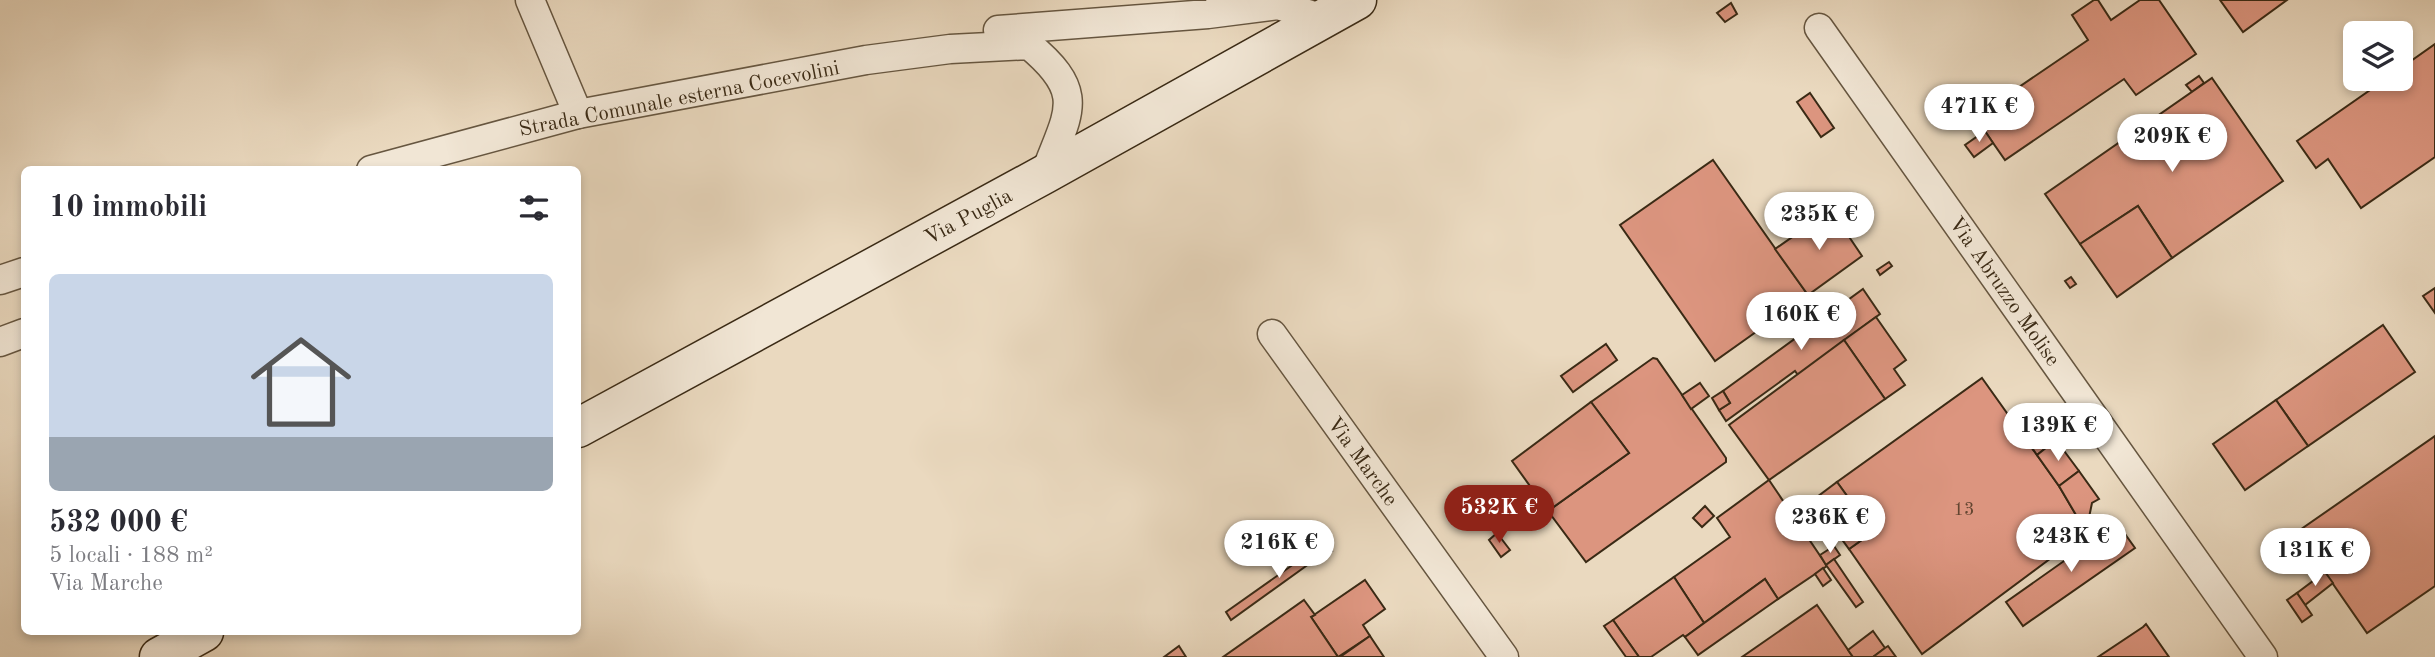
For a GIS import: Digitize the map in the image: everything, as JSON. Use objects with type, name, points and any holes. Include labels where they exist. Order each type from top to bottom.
[{"type":"main road","name":"Via Puglia","points":[[581,426],[1045,174],[1357,0]]},
{"type":"main road","points":[[159,657],[199,635]]},
{"type":"street","points":[[530,0],[578,114]]},
{"type":"street","points":[[866,60],[970,32],[1208,14],[1278,5],[1324,19]]},
{"type":"street","name":"Via Abruzzo Molise","points":[[1819,28],[2263,657]]},
{"type":"street","points":[[866,60],[950,49],[1029,45],[1046,60],[1065,84],[1070,108],[1045,174]]},
{"type":"street","name":"Strada Comunale esterna Cocevolini","points":[[387,166],[578,114],[866,60]]},
{"type":"street","points":[[0,280],[21,273]]},
{"type":"street","points":[[0,342],[21,334]]},
{"type":"street","name":"Via Marche","points":[[1272,334],[1504,657]]},
{"type":"building","points":[[2098,0],[2111,20],[2140,0],[2159,0],[2196,54],[2136,95],[2124,79],[2005,160],[1975,117],[2088,40],[2072,15]]},
{"type":"building","points":[[2220,0],[2287,0],[2243,32]]},
{"type":"building","points":[[1731,3],[1737,14],[1725,22],[1717,13]]},
{"type":"building","points":[[2435,44],[2435,157],[2361,208],[2328,159],[2316,168],[2297,141],[2369,91],[2413,91],[2413,60]]},
{"type":"building","points":[[2199,76],[2204,83],[2192,92],[2186,85]]},
{"type":"building","points":[[2212,78],[2283,181],[2172,258],[2138,206],[2080,244],[2045,194]]},
{"type":"building","points":[[1810,93],[1834,128],[1821,137],[1797,102]]},
{"type":"building","points":[[1985,131],[1993,143],[1974,157],[1965,145]]},
{"type":"building","points":[[1713,160],[1808,295],[1715,361],[1620,225]]},
{"type":"building","points":[[2138,206],[2172,258],[2117,297],[2080,244]]},
{"type":"building","points":[[1831,210],[1862,256],[1808,295],[1775,249]]},
{"type":"building","points":[[1889,262],[1892,266],[1880,275],[1877,270]]},
{"type":"building","points":[[2071,277],[2076,284],[2070,288],[2065,281]]},
{"type":"building","points":[[2435,288],[2435,313],[2423,296]]},
{"type":"building","points":[[1863,289],[1880,314],[1798,375],[1795,371],[1726,421],[1719,410],[1730,403],[1723,391]]},
{"type":"building","points":[[1876,317],[1906,360],[1894,369],[1905,385],[1885,399],[1844,340]]},
{"type":"building","points":[[2383,325],[2415,372],[2308,446],[2276,400]]},
{"type":"building","points":[[1844,340],[1885,399],[1769,480],[1729,425]]},
{"type":"building","points":[[1606,344],[1617,360],[1573,392],[1561,376]]},
{"type":"building","points":[[1653,358],[1657,359],[1726,458],[1726,462],[1586,562],[1548,511],[1629,453],[1591,402]]},
{"type":"building","points":[[1982,378],[2059,486],[2086,532],[1922,654],[1849,549],[1873,532],[1837,482]]},
{"type":"building","points":[[1700,383],[1709,396],[1691,409],[1682,395]]},
{"type":"building","points":[[1723,391],[1730,403],[1719,410],[1712,398]]},
{"type":"building","points":[[2276,400],[2308,446],[2245,490],[2213,444]]},
{"type":"building","points":[[1591,402],[1629,453],[1548,511],[1512,461]]},
{"type":"building","points":[[2039,416],[2056,440],[2037,455],[2019,429]]},
{"type":"building","points":[[2435,436],[2435,586],[2367,633],[2297,532]]},
{"type":"building","points":[[2056,440],[2079,471],[2059,486],[2037,455]]},
{"type":"building","points":[[2079,471],[2099,499],[2092,503],[2086,532],[2059,486]]},
{"type":"building","points":[[1769,480],[1827,566],[1778,599],[1765,579],[1704,623],[1674,577],[1730,537],[1717,518]]},
{"type":"building","points":[[1837,482],[1873,532],[1849,549],[1813,500]]},
{"type":"building","points":[[1705,506],[1714,516],[1702,527],[1693,518]]},
{"type":"building","points":[[2115,520],[2135,548],[2023,626],[2006,602],[2098,537],[2096,533]]},
{"type":"building","points":[[1497,533],[1510,550],[1501,557],[1489,540]]},
{"type":"building","points":[[1325,542],[1332,551],[1322,558],[1320,556],[1231,620],[1226,612]]},
{"type":"building","points":[[1834,546],[1840,555],[1826,565],[1820,555]]},
{"type":"building","points":[[1834,559],[1863,602],[1856,607],[1826,565]]},
{"type":"building","points":[[1823,568],[1831,580],[1823,586],[1815,574]]},
{"type":"building","points":[[2325,572],[2333,583],[2305,605],[2297,593]]},
{"type":"building","points":[[1674,577],[1704,623],[1651,657],[1639,657],[1613,620]]},
{"type":"building","points":[[1765,579],[1778,599],[1698,655],[1685,637]]},
{"type":"building","points":[[1365,580],[1385,609],[1363,625],[1370,636],[1338,657],[1311,617]]},
{"type":"building","points":[[2297,593],[2312,615],[2302,622],[2287,600]]},
{"type":"building","points":[[1304,600],[1315,615],[1311,617],[1338,657],[1223,657]]},
{"type":"building","points":[[1817,605],[1853,657],[1742,657]]},
{"type":"building","points":[[1613,620],[1639,657],[1626,657],[1604,626]]},
{"type":"building","points":[[2146,624],[2169,657],[2098,657],[2143,627]]},
{"type":"building","points":[[1873,631],[1885,648],[1873,657],[1853,657],[1848,650]]},
{"type":"building","points":[[1370,636],[1384,657],[1340,657]]},
{"type":"building","points":[[1179,646],[1186,657],[1164,657]]},
{"type":"building","points":[[1888,646],[1896,657],[1873,657],[1885,648]]}]
